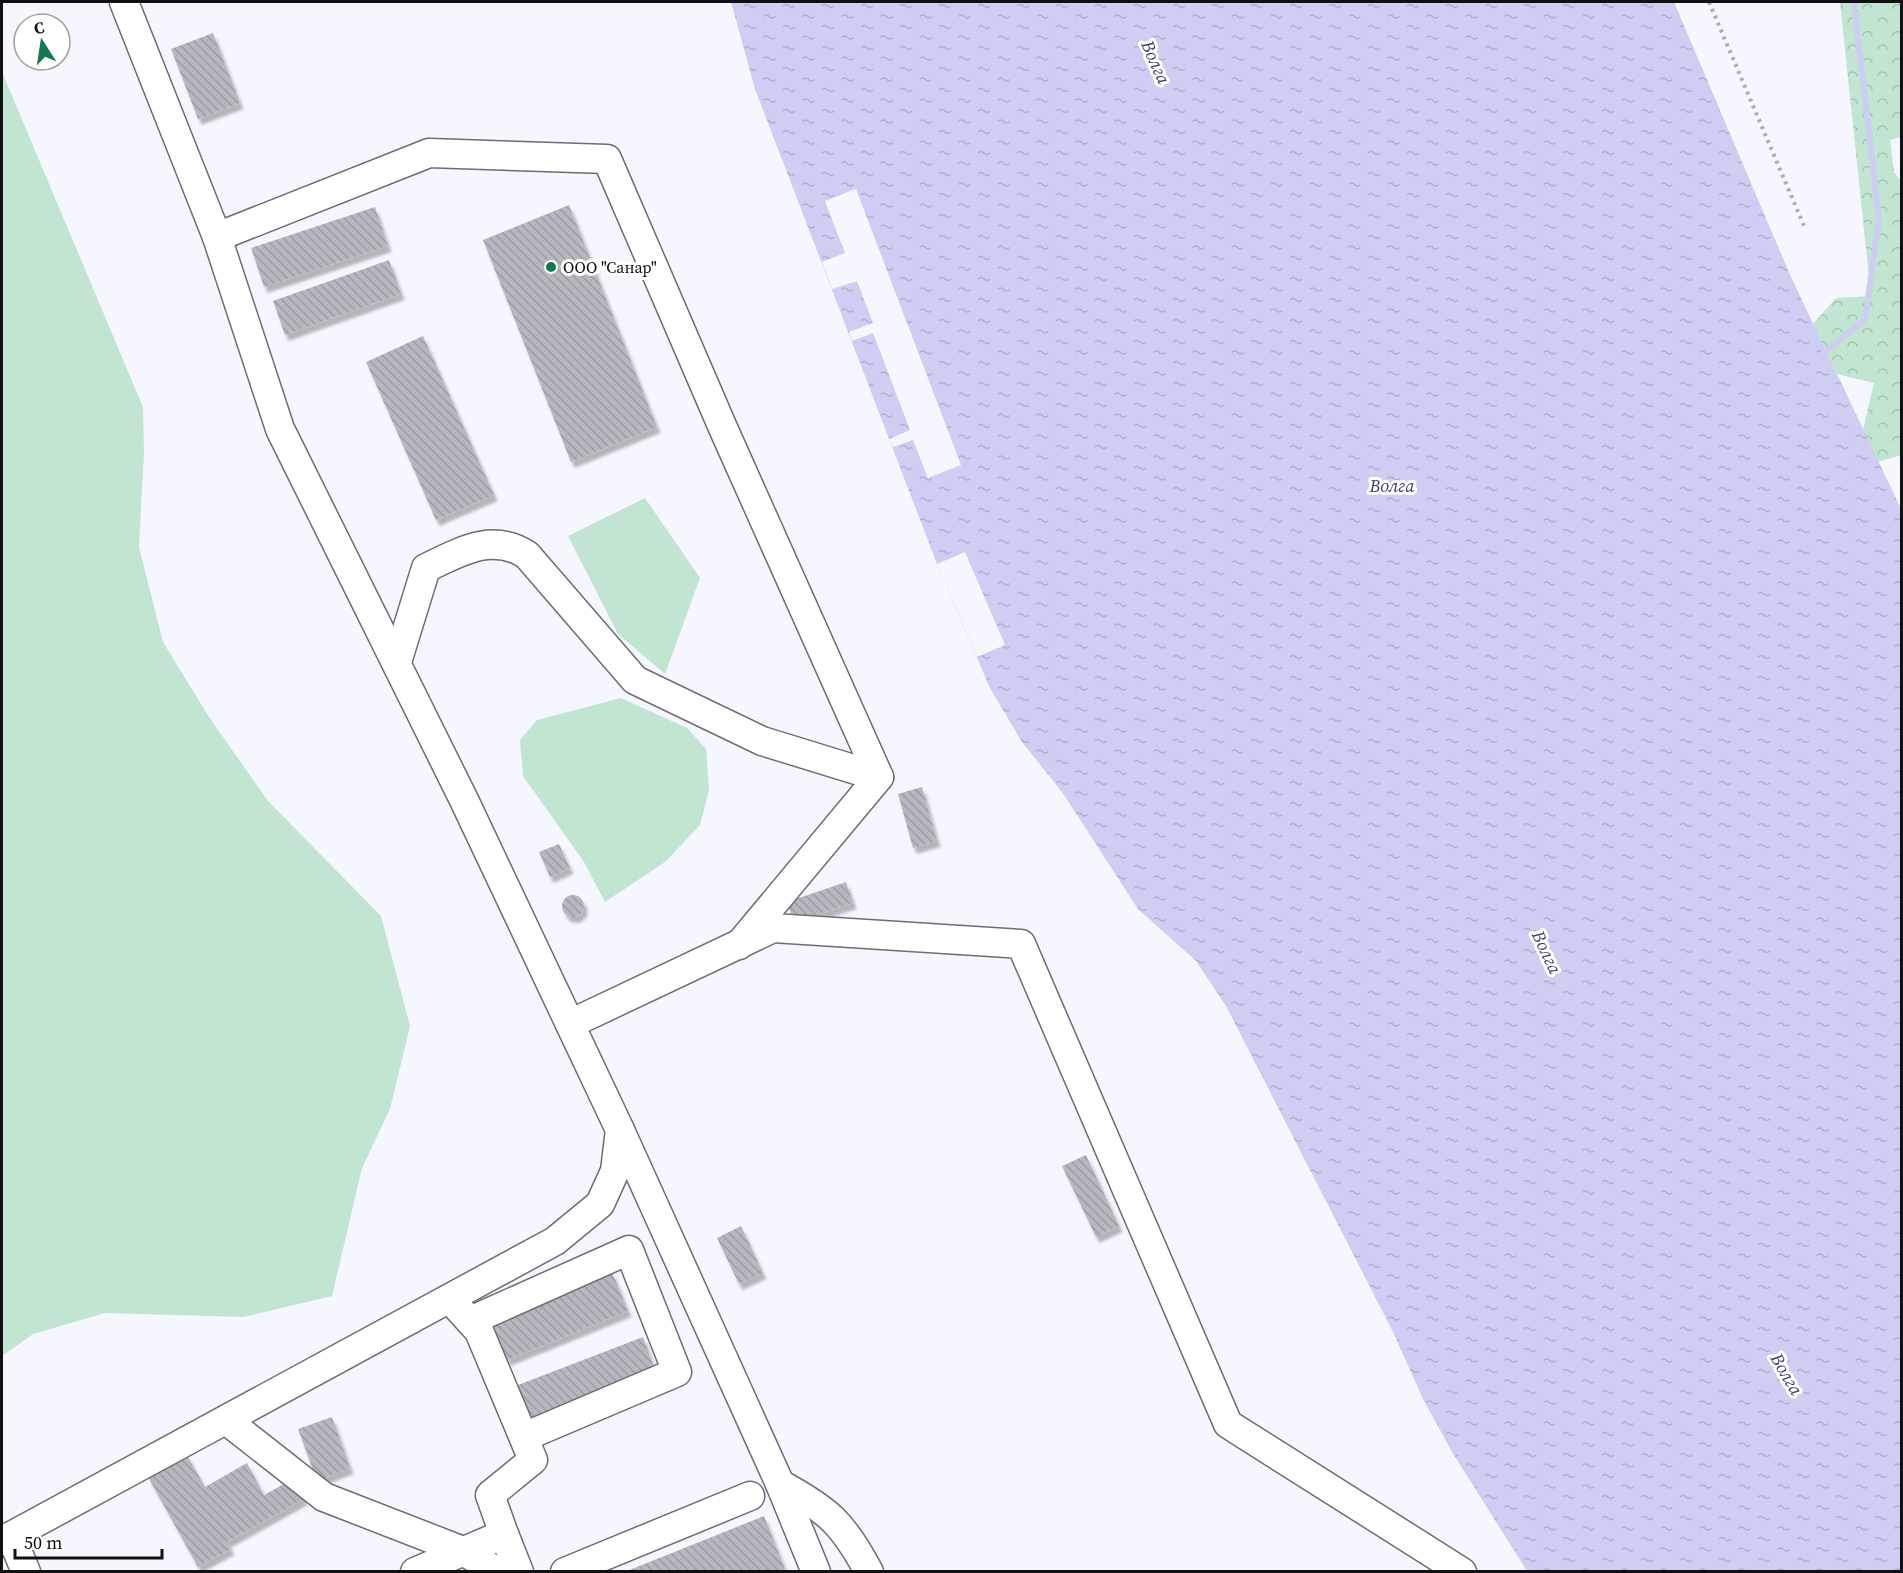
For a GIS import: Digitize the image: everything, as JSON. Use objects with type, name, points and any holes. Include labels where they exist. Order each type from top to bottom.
[{"type":"street","points":[[124,2],[218,237],[280,429],[397,662],[620,1130],[780,1484],[816,1572]]},
{"type":"street","points":[[218,237],[429,153],[607,159],[723,428],[879,777]]},
{"type":"street","points":[[397,662],[426,568],[475,546],[512,546],[527,555],[635,680],[762,741],[879,777]]},
{"type":"street","points":[[739,945],[879,777]]},
{"type":"street","points":[[570,1024],[773,928],[1021,944],[1228,1424],[1462,1572]]},
{"type":"street","points":[[26,1572],[6,1539],[555,1241],[600,1204],[615,1171],[620,1130]]},
{"type":"street","points":[[470,1321],[629,1250],[677,1372],[524,1437]]},
{"type":"street","points":[[449,1299],[479,1331],[533,1460],[490,1495],[519,1572]]},
{"type":"street","points":[[226,1419],[324,1497],[463,1551],[498,1572]]},
{"type":"street","points":[[780,1484],[818,1504],[850,1536],[869,1572]]},
{"type":"street","points":[[565,1572],[750,1496]]},
{"type":"street","points":[[415,1572],[504,1534]]},
{"type":"path","points":[[1709,2],[1804,226]]},
{"type":"green space","points":[[1840,2],[1901,2],[1901,137],[1890,140],[1894,172],[1902,182],[1901,455],[1878,462],[1863,430],[1874,383],[1837,374],[1813,324],[1836,298],[1871,296]]},
{"type":"green space","points":[[2,72],[143,407],[144,452],[139,547],[163,642],[209,717],[268,801],[381,916],[410,1026],[390,1109],[362,1168],[332,1296],[244,1317],[105,1313],[33,1334],[2,1356]]},
{"type":"green space","points":[[645,498],[700,578],[665,674],[618,634],[568,536]]},
{"type":"green space","points":[[621,698],[687,728],[706,749],[709,790],[700,825],[665,862],[605,902],[584,862],[523,776],[520,740],[537,720]]},
{"type":"water","name":"Волга","points":[[731,2],[1674,2],[1791,277],[1901,509],[1901,1571],[1527,1571],[1452,1452],[1424,1401],[1392,1330],[1226,1006],[1196,961],[1138,909],[1062,792],[1022,742],[990,688],[937,564],[755,89]]},
{"type":"pier","points":[[856,189],[961,465],[928,478],[913,440],[893,447],[889,439],[910,430],[873,333],[852,341],[849,332],[873,323],[857,281],[832,289],[822,262],[845,253],[825,201]]},
{"type":"pier","points":[[965,552],[1005,645],[977,657],[937,564]]},
{"type":"building","points":[[213,33],[240,103],[198,119],[171,49]]},
{"type":"building","points":[[569,205],[657,427],[571,462],[483,240]]},
{"type":"building","points":[[375,207],[388,246],[264,287],[251,248]]},
{"type":"building","points":[[389,260],[401,294],[285,335],[273,301]]},
{"type":"building","points":[[423,336],[494,495],[436,520],[366,362]]},
{"type":"building","points":[[922,787],[937,841],[913,848],[898,794]]},
{"type":"building","points":[[559,844],[570,868],[550,877],[539,852]]},
{"type":"building","points":[[846,882],[853,903],[794,922],[787,902]]},
{"type":"building","points":[[569,895],[577,895],[584,902],[584,910],[577,917],[569,917],[562,910],[562,902]]},
{"type":"building","points":[[1086,1155],[1119,1226],[1096,1237],[1062,1166]]},
{"type":"building","points":[[741,1226],[763,1273],[739,1284],[717,1238]]},
{"type":"building","points":[[612,1272],[628,1311],[507,1360],[491,1320]]},
{"type":"building","points":[[643,1337],[656,1374],[532,1422],[518,1385]]},
{"type":"building","points":[[332,1417],[350,1468],[317,1481],[298,1429]]},
{"type":"building","points":[[187,1455],[205,1487],[247,1463],[264,1495],[293,1479],[304,1499],[227,1542],[231,1549],[198,1567],[148,1477]]},
{"type":"building","points":[[764,1516],[786,1572],[627,1572],[627,1571]]},
{"type":"waterway","points":[[1821,355],[1865,319],[1879,219],[1854,2]]},
{"type":"place","name":"ООО \"Санар\"","points":[[551,267]]}]
